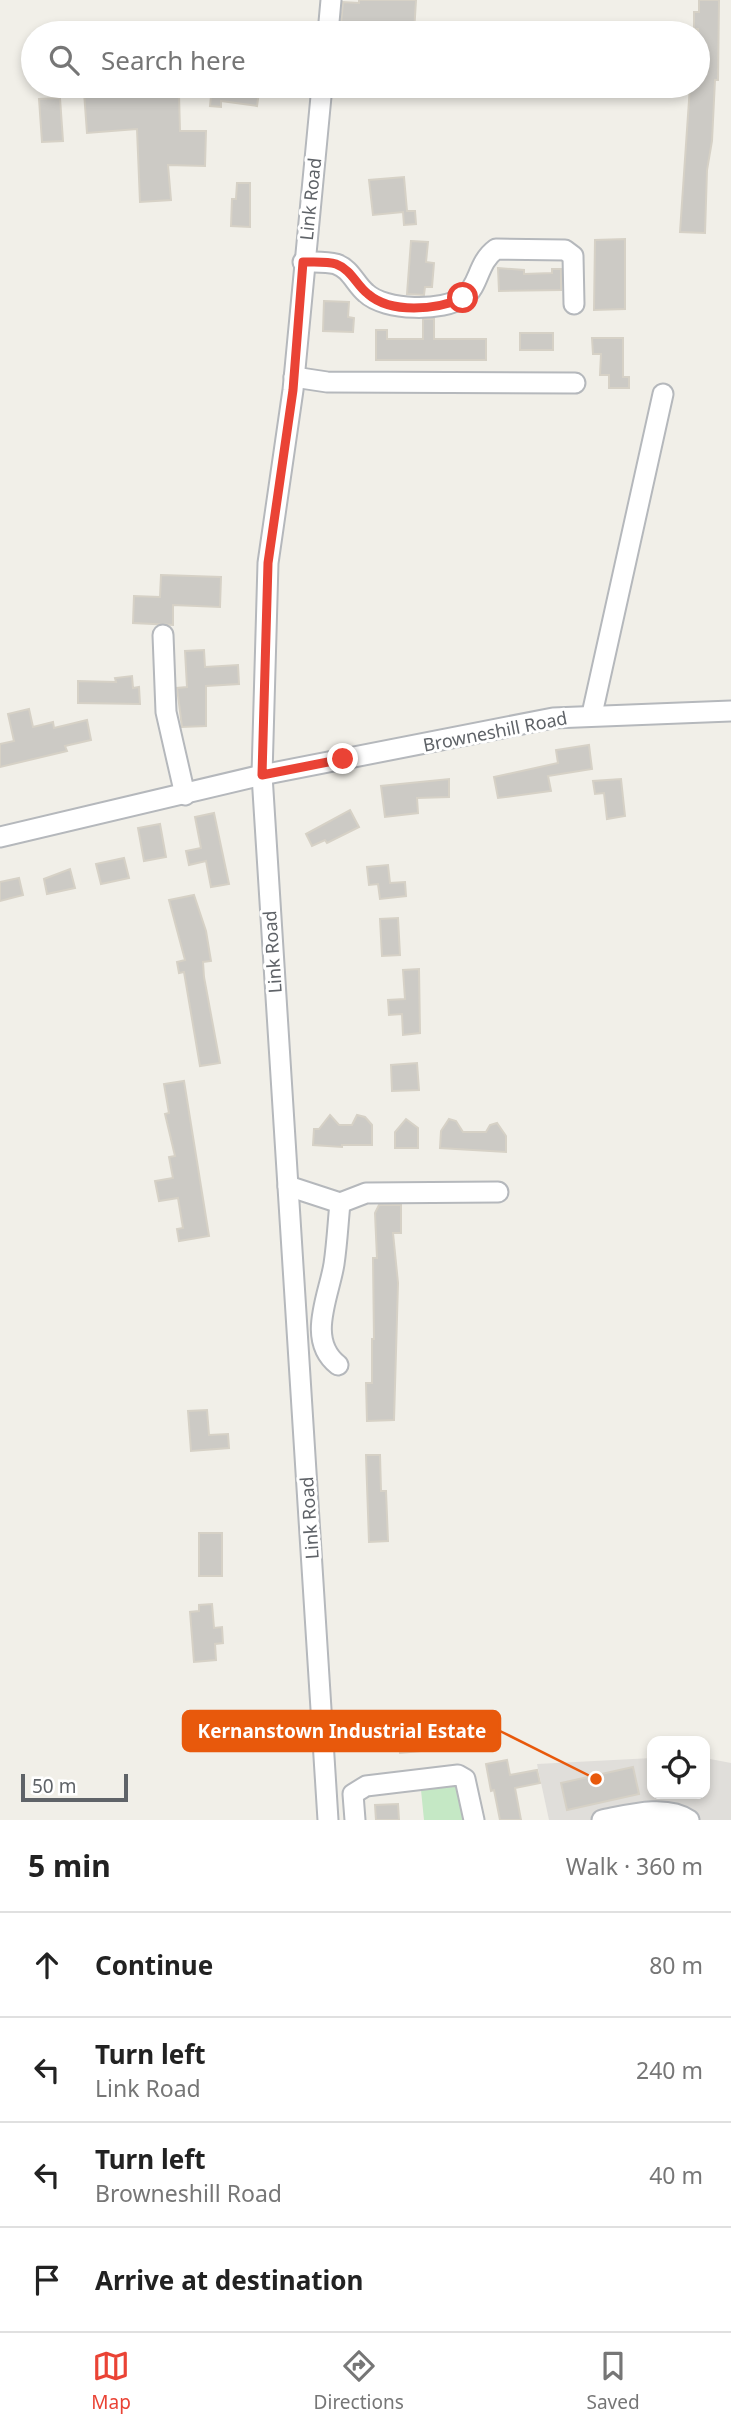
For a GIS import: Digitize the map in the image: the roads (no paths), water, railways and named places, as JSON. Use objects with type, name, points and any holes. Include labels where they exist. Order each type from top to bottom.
[{"type":"street","points":[[329,21],[331,0]]},
{"type":"street","name":"Link Road","points":[[321,98],[294,377],[268,563],[262,775],[328,1820]]},
{"type":"street","points":[[303,262],[336,264],[352,274],[366,293],[381,303],[417,308],[453,303],[463,298],[472,289],[479,267],[496,249],[565,250],[573,256],[574,304]]},
{"type":"street","points":[[294,377],[327,382],[575,383]]},
{"type":"street","points":[[592,715],[663,394]]},
{"type":"street","points":[[163,635],[166,712],[186,795]]},
{"type":"street","name":"Browneshill Road","points":[[0,838],[262,775],[553,718],[731,710]]},
{"type":"street","points":[[288,1186],[340,1203],[366,1193],[498,1192]]},
{"type":"street","points":[[338,1366],[327,1356],[322,1335],[323,1302],[334,1266],[340,1203]]},
{"type":"street","points":[[355,1820],[353,1794],[366,1786],[458,1774],[465,1779],[474,1820]]},
{"type":"street","points":[[602,1820],[655,1812],[680,1814],[689,1820]]},
{"type":"place","name":"Kernanstown Industrial Estate","points":[[596,1779]]}]
